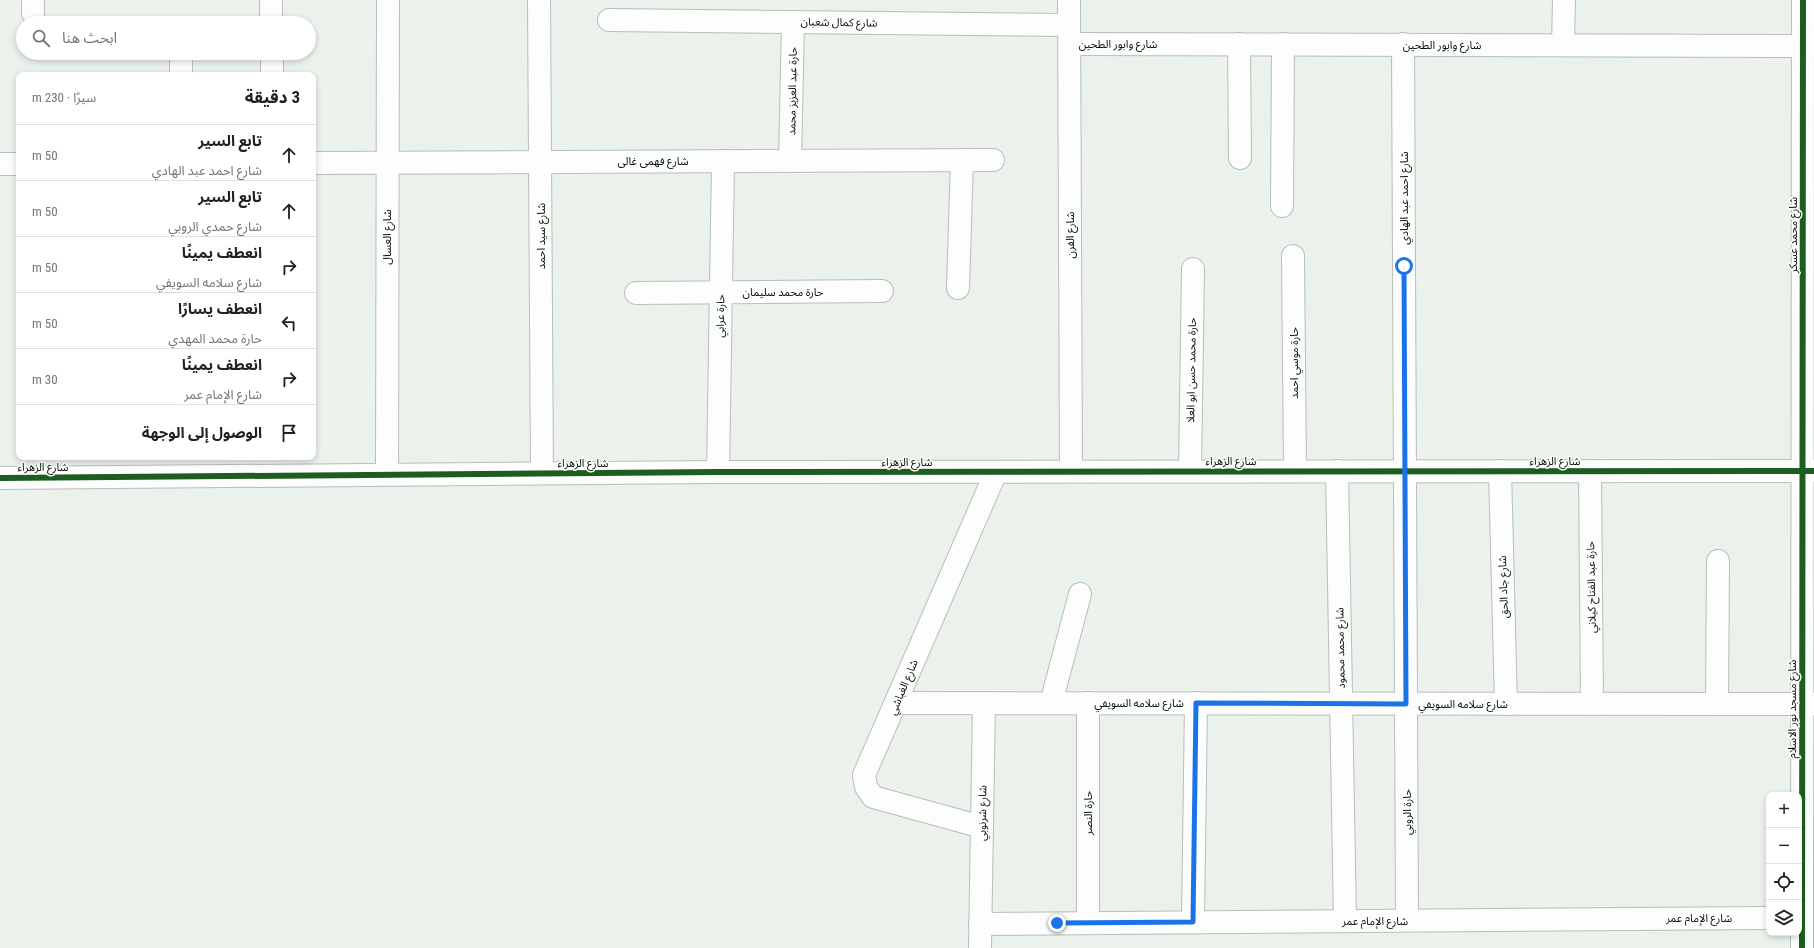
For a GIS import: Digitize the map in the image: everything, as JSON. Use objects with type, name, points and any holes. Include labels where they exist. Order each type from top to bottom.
[{"type":"street","points":[[271,0],[271,16]]},
{"type":"street","name":"شارع العسال","points":[[387,474],[388,0]]},
{"type":"street","name":"شارع سيد احمد","points":[[539,0],[542,473]]},
{"type":"street","name":"شارع الفرن","points":[[1069,0],[1071,471]]},
{"type":"street","points":[[1563,45],[1564,0]]},
{"type":"street","name":"شارع محمد عسكر","points":[[1803,0],[1808,46],[1808,471]]},
{"type":"street","name":"شارع كمال شعبان","points":[[609,20],[793,22],[1069,34]]},
{"type":"street","name":"حارة عبد العزيز محمد","points":[[790,161],[793,22]]},
{"type":"street","name":"شارع وابور الطحين","points":[[1069,34],[1239,44],[1808,46]]},
{"type":"street","points":[[1239,44],[1240,158]]},
{"type":"street","points":[[1282,206],[1283,44]]},
{"type":"street","name":"شارع احمد عبد الهادي","points":[[1403,44],[1406,704]]},
{"type":"street","points":[[181,60],[181,72]]},
{"type":"street","points":[[272,60],[272,72]]},
{"type":"street","points":[[958,288],[962,160]]},
{"type":"street","name":"شارع فهمى غالى","points":[[316,162],[993,160]]},
{"type":"street","name":"حارة عرابي","points":[[718,472],[723,161]]},
{"type":"street","points":[[0,164],[16,164]]},
{"type":"street","name":"حارة موسي احمد","points":[[1293,256],[1295,471]]},
{"type":"street","name":"حارة محمد حسن ابو العلا","points":[[1190,471],[1193,270]]},
{"type":"street","name":"حارة محمد سليمان","points":[[636,293],[882,291]]},
{"type":"street","name":"شارع محمد محمود","points":[[1338,471],[1345,921]]},
{"type":"street","name":"شارع جاد الحق","points":[[1500,471],[1506,704]]},
{"type":"street","name":"حارة عبد الفتاح كيلاني","points":[[1590,471],[1592,704]]},
{"type":"street","name":"شارع الزهراء","points":[[0,478],[718,472],[1808,471]]},
{"type":"street","name":"شارع مسجد نور الاسلام","points":[[1802,948],[1805,917],[1808,704],[1808,471]]},
{"type":"street","name":"شارع الغباشي","points":[[982,827],[873,797],[869,793],[864,782],[864,775],[996,472]]},
{"type":"street","points":[[1717,704],[1718,562]]},
{"type":"street","points":[[1051,703],[1080,594]]},
{"type":"street","name":"شارع سلامه السويفي","points":[[896,703],[1808,704]]},
{"type":"street","name":"شارع شرنوبي","points":[[980,948],[984,703]]},
{"type":"street","name":"حارة النصر","points":[[1088,703],[1088,922]]},
{"type":"street","points":[[1193,922],[1196,703]]},
{"type":"street","name":"حارة الروبي","points":[[1406,704],[1407,920]]},
{"type":"street","name":"شارع الإمام عمر","points":[[980,924],[1766,918]]},
{"type":"cycle path","points":[[1802,948],[1803,0]]},
{"type":"cycle path","points":[[0,478],[718,472],[1814,471]]},
{"type":"route","points":[[1057,923],[1193,922],[1196,703],[1406,704],[1404,266]]}]
